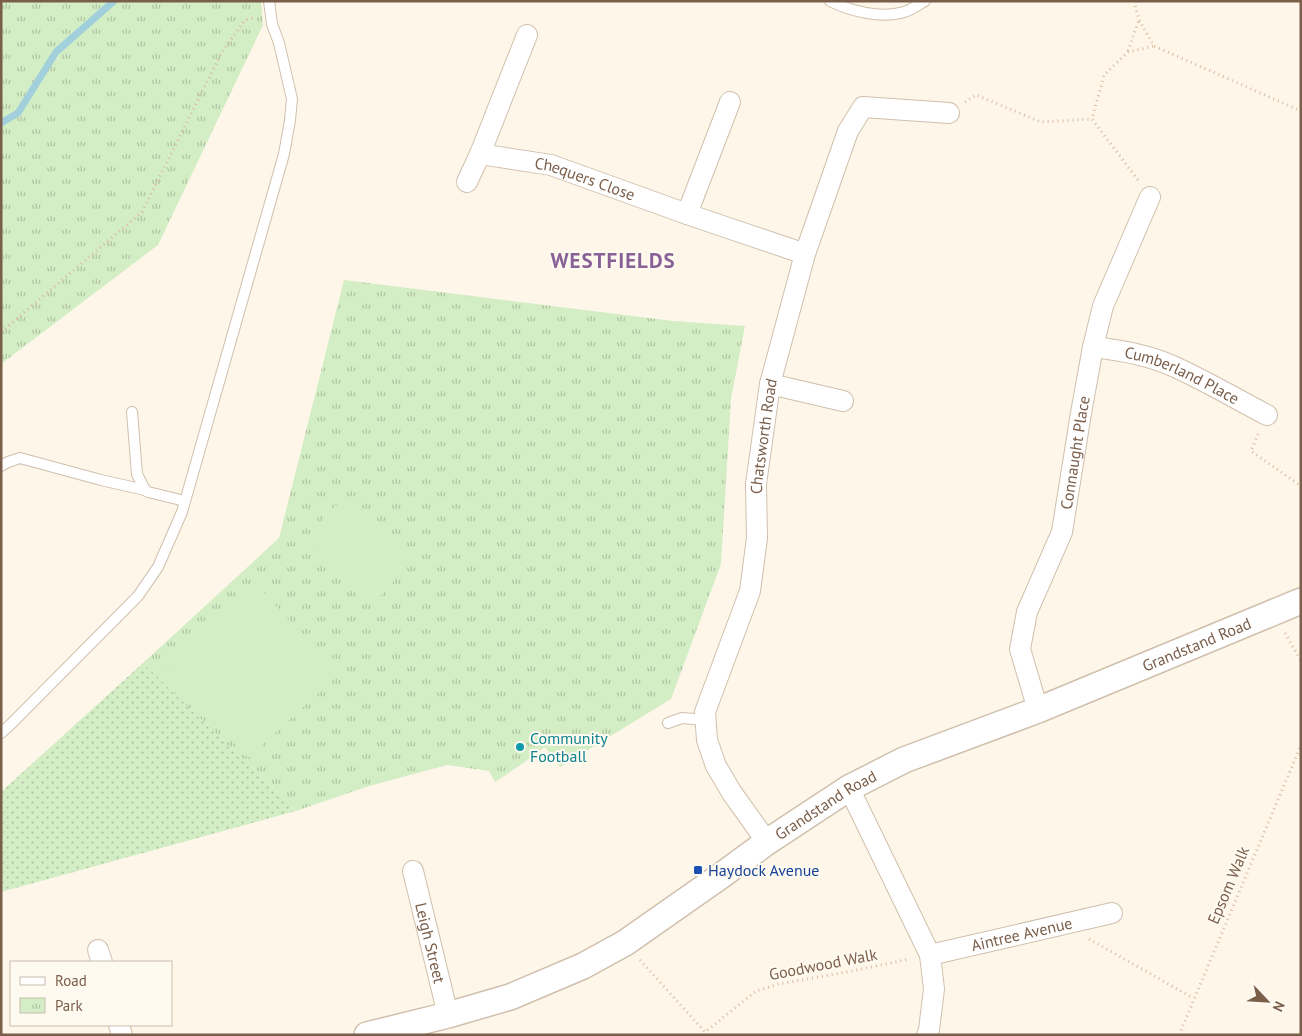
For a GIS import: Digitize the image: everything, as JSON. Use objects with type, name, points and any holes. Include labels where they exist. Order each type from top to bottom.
[{"type":"street","points":[[467,182],[527,35]]},
{"type":"street","points":[[688,214],[730,102]]},
{"type":"street","name":"Chatsworth Road","points":[[767,842],[732,793],[716,766],[707,740],[705,712],[750,591],[757,538],[756,484],[770,384],[805,254],[848,131],[863,107],[949,113]]},
{"type":"street","name":"Chequers Close","points":[[480,154],[551,165],[805,254]]},
{"type":"street","name":"Connaught Place","points":[[1038,710],[1020,649],[1026,612],[1062,532],[1081,413],[1093,347],[1103,306],[1150,196]]},
{"type":"street","name":"Cumberland Place","points":[[1093,347],[1123,350],[1174,366],[1267,415]]},
{"type":"street","points":[[770,384],[843,401]]},
{"type":"street","name":"Grandstand Road","points":[[367,1035],[510,997],[583,966],[625,943],[767,842],[849,788],[904,760],[1038,710],[1301,601]]},
{"type":"street","points":[[849,788],[930,955],[934,989],[927,1035]]},
{"type":"street","name":"Leigh Street","points":[[412,871],[448,1014]]},
{"type":"street","name":"Aintree Avenue","points":[[930,955],[1112,913]]},
{"type":"lane","points":[[1,733],[138,596],[158,567],[182,512],[284,154],[290,120],[292,99],[279,43],[272,24],[269,1]]},
{"type":"lane","points":[[830,1],[842,7],[889,15],[905,12],[925,1]]},
{"type":"lane","points":[[132,412],[137,474],[145,490]]},
{"type":"lane","points":[[1,466],[20,458],[185,501]]},
{"type":"lane","points":[[668,723],[682,718],[706,720]]},
{"type":"path","points":[[1134,1],[1139,20],[1154,46],[1301,111]]},
{"type":"path","points":[[1,332],[142,212],[222,52],[245,20],[270,14]]},
{"type":"path","points":[[1092,119],[1104,75],[1128,52],[1139,20]]},
{"type":"path","points":[[1128,52],[1154,46]]},
{"type":"path","points":[[949,113],[976,95],[1041,122],[1092,119]]},
{"type":"path","points":[[1092,119],[1150,196]]},
{"type":"path","points":[[1267,415],[1251,451],[1301,486]]},
{"type":"path","points":[[1274,612],[1301,661]]},
{"type":"path","name":"Epsom Walk","points":[[1179,1035],[1301,745]]},
{"type":"path","points":[[1063,924],[1193,998]]},
{"type":"path","name":"Goodwood Walk","points":[[625,943],[705,1032],[756,991],[779,984],[930,955]]},
{"type":"green space","points":[[1,1],[261,1],[263,25],[158,245],[1,364]]},
{"type":"green space","points":[[344,280],[673,321],[745,326],[731,399],[721,564],[671,699],[560,767],[545,747],[495,782],[489,771],[447,765],[369,786],[296,811],[143,663],[279,538]]},
{"type":"green space","points":[[341,500],[410,563],[377,600],[307,536]]},
{"type":"green space","points":[[254,582],[339,674],[248,758],[163,665]]},
{"type":"green space","points":[[143,663],[296,811],[1,892],[1,792]]},
{"type":"waterway","points":[[1,123],[18,113],[56,52],[114,1]]},
{"type":"place","name":"Community Football","points":[[520,747]]},
{"type":"place","name":"Haydock Avenue","points":[[698,870]]},
{"type":"district","name":"WESTFIELDS","points":[[613,260]]}]
